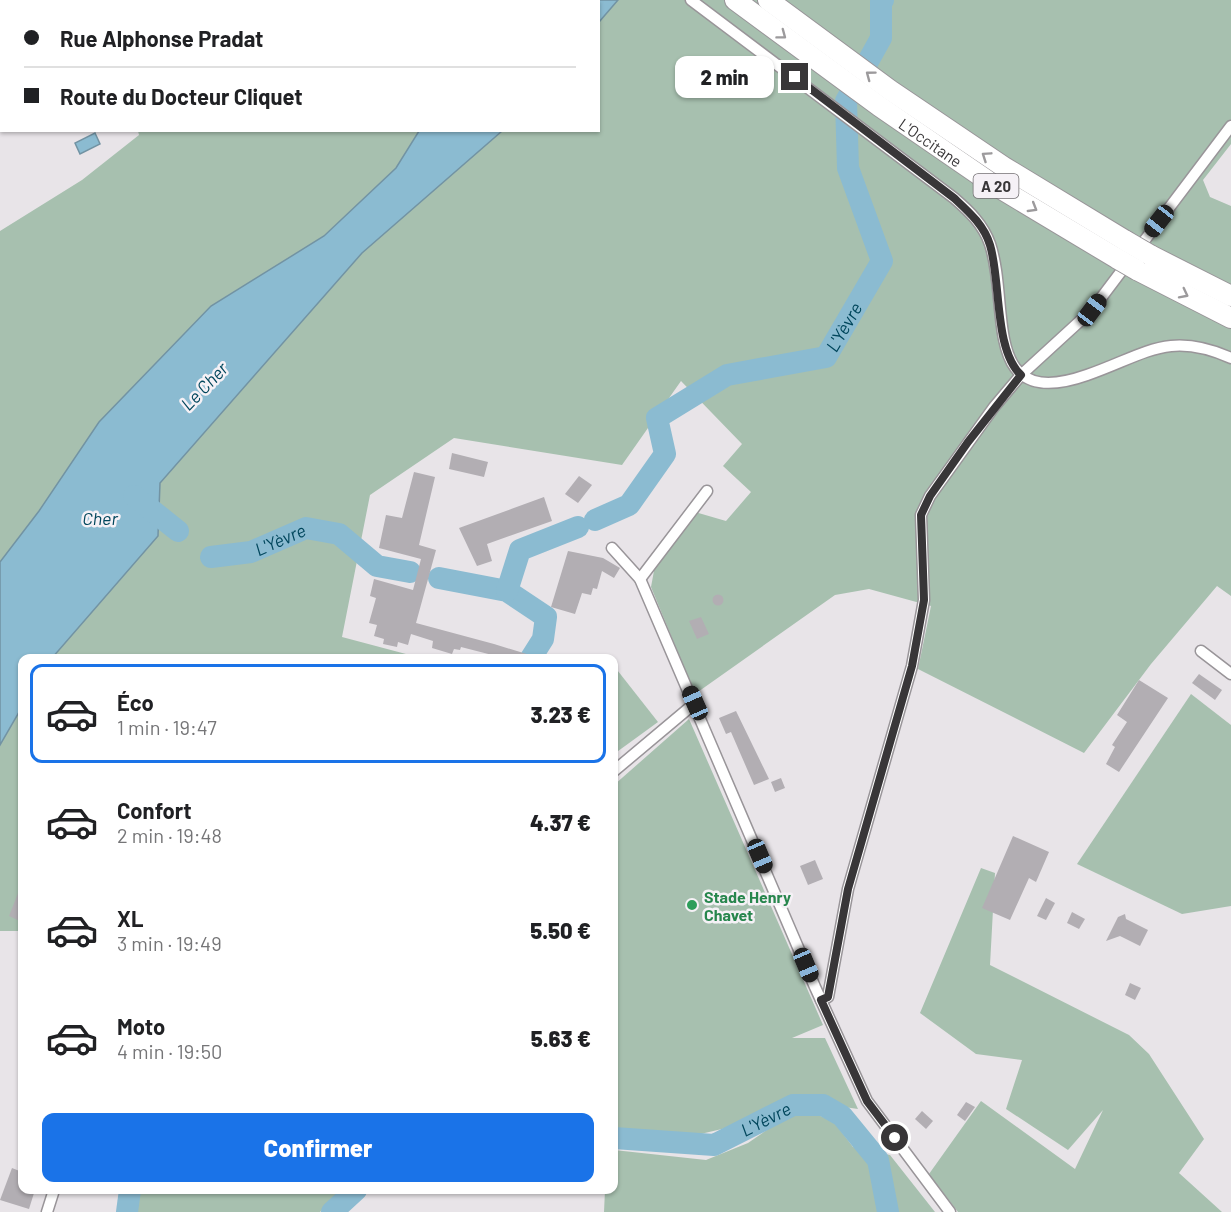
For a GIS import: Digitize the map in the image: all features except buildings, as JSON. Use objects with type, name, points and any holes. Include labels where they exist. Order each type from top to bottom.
[{"type":"highway","name":"L'Occitane","points":[[735,0],[839,77],[885,98]]},
{"type":"highway","name":"L'Occitane","points":[[768,0],[850,60],[885,98],[988,181],[1122,250],[1150,255],[1231,296]]},
{"type":"highway","name":"L'Occitane","points":[[1122,250],[1137,270],[1231,318]]},
{"type":"street","points":[[692,0],[954,198],[977,219],[990,243],[1007,356],[1021,375],[1040,383],[1064,384],[1146,350],[1172,345],[1197,346],[1231,358]]},
{"type":"street","points":[[821,1000],[828,997],[848,889],[912,666],[924,600],[921,515],[930,496],[987,416],[1021,375],[1092,310],[1231,126]]},
{"type":"street","points":[[640,579],[707,491]]},
{"type":"street","points":[[612,548],[640,579],[821,1000],[867,1101],[950,1212]]},
{"type":"street","points":[[1201,651],[1231,674]]},
{"type":"street","points":[[618,768],[695,703]]},
{"type":"street","points":[[47,1212],[53,1194]]},
{"type":"green space","points":[[618,0],[1231,0],[1231,144],[1203,180],[1210,197],[1231,206],[1231,596],[1217,586],[1151,664],[1084,753],[918,669],[931,606],[869,589],[835,595],[695,694],[651,587],[656,560],[695,512],[726,521],[751,492],[723,466],[742,444],[681,381],[622,465],[454,438],[370,495],[342,637],[406,654],[55,654],[158,536],[160,483],[362,253],[501,132],[600,132],[600,21]]},
{"type":"green space","points":[[138,132],[418,132],[396,168],[324,236],[211,306],[39,511],[0,562],[0,231],[82,180],[139,135]]},
{"type":"green space","points":[[618,671],[658,722],[618,751]]},
{"type":"green space","points":[[1191,694],[1231,725],[1231,906],[1182,914],[1077,864]]},
{"type":"green space","points":[[18,714],[18,931],[0,931],[0,745]]},
{"type":"green space","name":"Stade Henry Chavet","points":[[689,719],[823,1025],[792,1038],[825,1038],[858,1109],[795,1100],[739,1125],[692,1136],[618,1132],[618,781]]},
{"type":"green space","points":[[981,868],[995,873],[990,965],[1129,1035],[1149,1054],[1204,1139],[1179,1173],[1222,1212],[958,1212],[929,1174],[981,1101],[1075,1169],[1103,1110],[1068,1150],[1006,1109],[1022,1060],[976,1054],[920,1013]]},
{"type":"green space","points":[[809,1111],[834,1122],[853,1147],[890,1155],[935,1212],[604,1212],[605,1194],[618,1194],[618,1150],[706,1160],[748,1143],[793,1112]]},
{"type":"green space","points":[[134,1194],[340,1194],[320,1212],[132,1212]]},
{"type":"water","points":[[600,0],[618,0],[600,21]]},
{"type":"water","name":"Cher","points":[[418,132],[501,132],[362,253],[160,483],[158,536],[55,654],[18,654],[18,714],[0,745],[0,562],[39,511],[99,422],[211,306],[324,236],[396,168]]},
{"type":"water","points":[[95,133],[100,144],[80,154],[75,143]]},
{"type":"waterway","name":"L'Yèvre","points":[[595,520],[629,505],[665,454],[657,418],[727,375],[826,357],[882,261],[848,168],[846,101],[881,38],[881,2],[883,0]]},
{"type":"waterway","name":"L'Yèvre","points":[[134,496],[178,531]]},
{"type":"waterway","name":"L'Yèvre","points":[[507,591],[520,550],[578,527]]},
{"type":"waterway","name":"L'Yèvre","points":[[211,557],[251,552],[306,528],[339,534],[377,566],[410,572]]},
{"type":"waterway","name":"L'Yèvre","points":[[439,578],[507,591],[546,617],[543,639],[534,654]]},
{"type":"waterway","name":"L'Yèvre","points":[[618,1138],[714,1145],[793,1105],[823,1105],[842,1116],[878,1160],[888,1212]]},
{"type":"waterway","name":"L'Yèvre","points":[[127,1212],[129,1194]]},
{"type":"waterway","name":"L'Yèvre","points":[[332,1212],[352,1194]]},
{"type":"place","name":"Stade Henry Chavet","points":[[692,905]]},
{"type":"route","points":[[795,77],[954,198],[977,219],[990,243],[1007,356],[1021,375],[968,442],[930,496],[921,515],[924,600],[912,666],[848,889],[828,997],[821,1000],[867,1101],[895,1138]]},
{"type":"water label","name":"Le Cher","points":[[204,386]]}]
